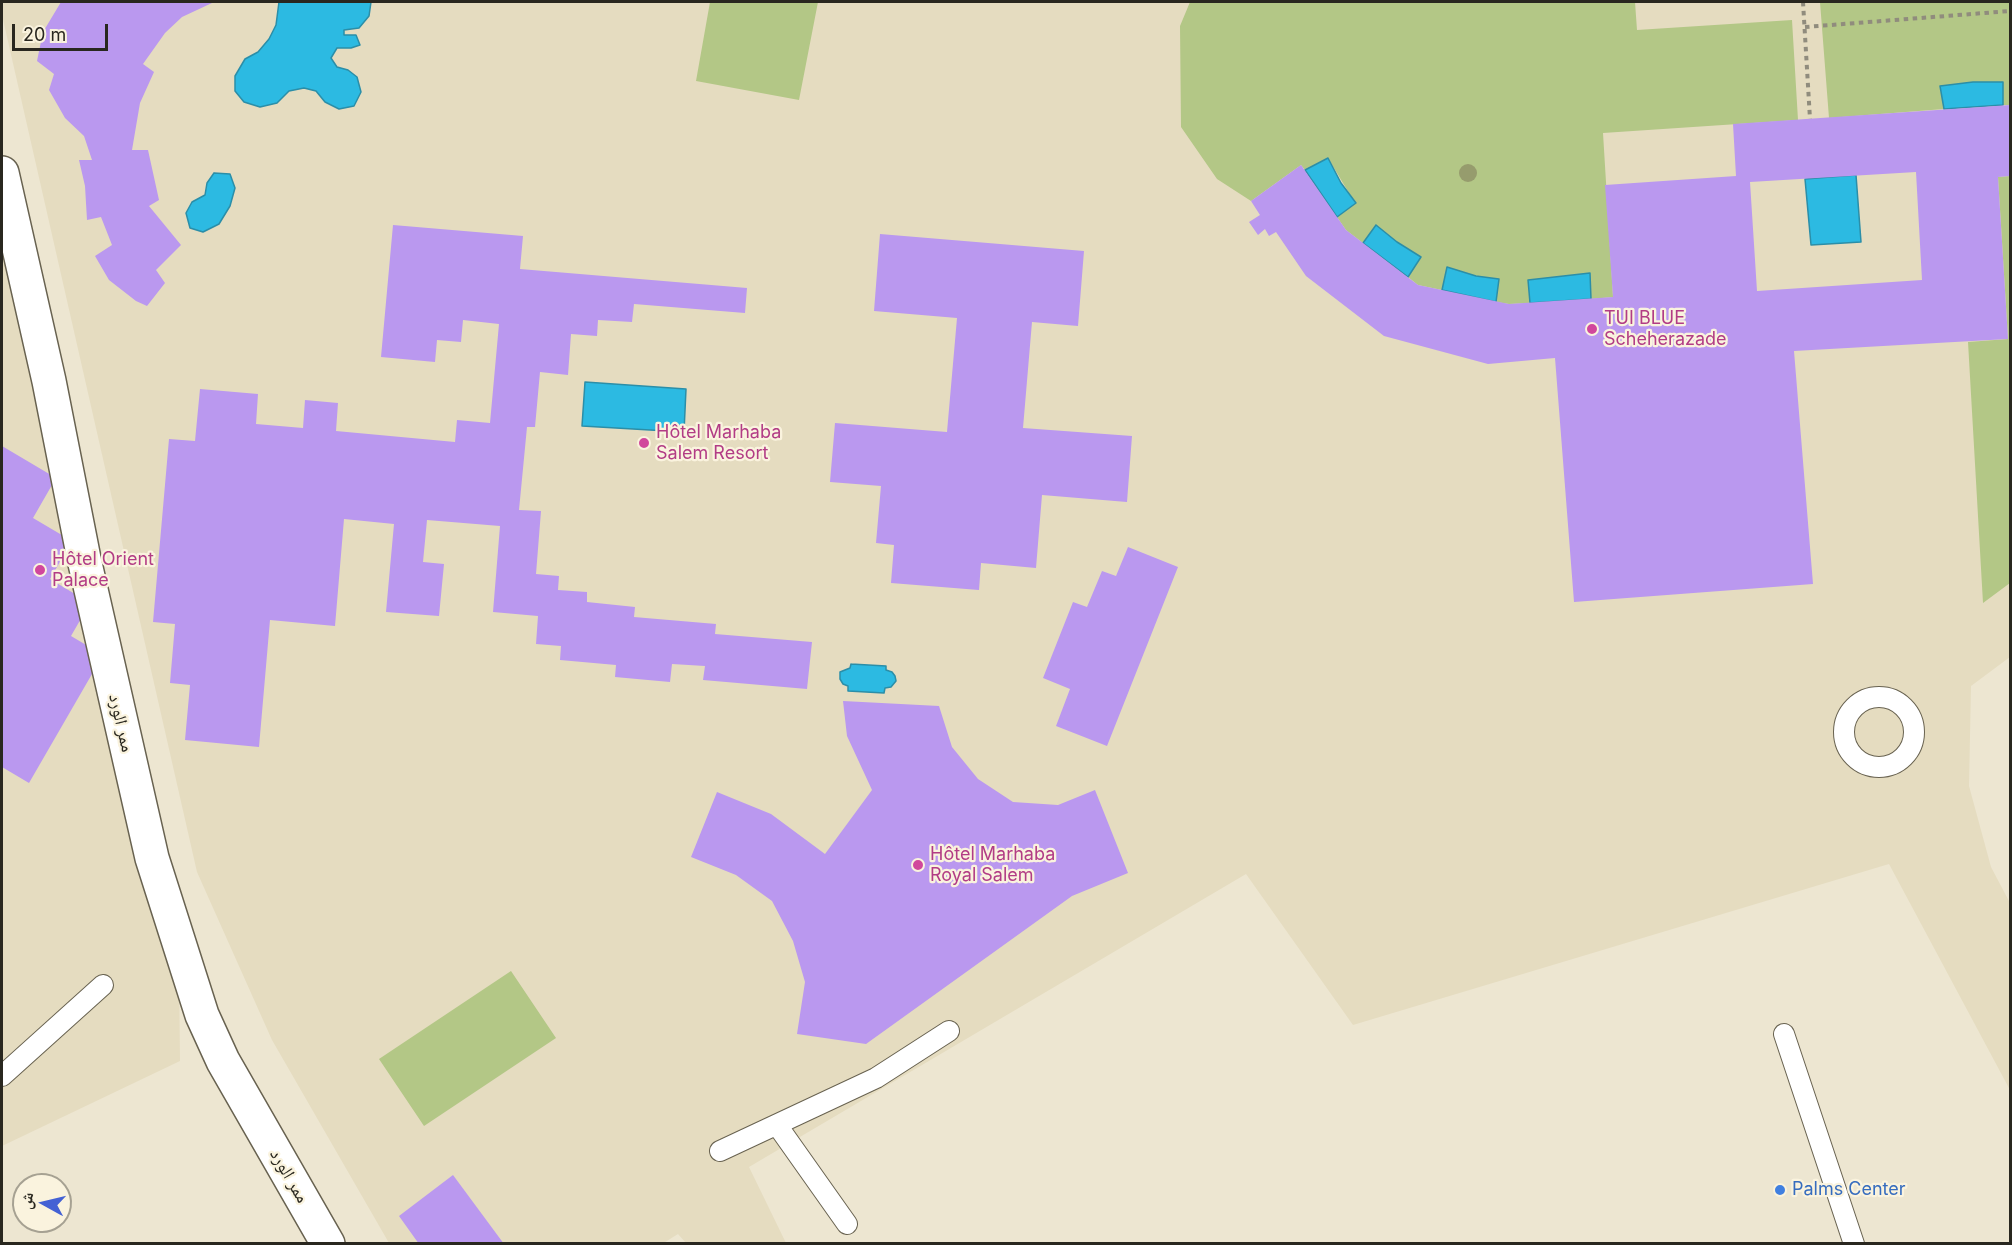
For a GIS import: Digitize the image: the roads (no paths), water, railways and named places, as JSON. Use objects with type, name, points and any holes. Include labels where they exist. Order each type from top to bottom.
[{"type":"street","name":"ممر الورد","points":[[2,172],[49,381],[84,559],[152,858],[202,1015],[223,1061],[328,1244]]},
{"type":"lane","points":[[2,1076],[103,985]]},
{"type":"lane","points":[[720,1150],[876,1078],[949,1031]]},
{"type":"lane","points":[[1784,1034],[1854,1244]]},
{"type":"lane","points":[[777,1125],[847,1224]]},
{"type":"water","points":[[279,2],[371,2],[369,16],[359,28],[344,30],[344,35],[356,35],[360,45],[351,48],[337,48],[331,58],[337,67],[348,70],[357,77],[361,92],[354,106],[339,109],[325,102],[316,91],[304,88],[289,91],[277,103],[260,107],[244,102],[235,91],[235,76],[245,59],[258,52],[269,39],[276,25]]},
{"type":"water","points":[[1973,82],[2003,82],[2003,105],[1944,109],[1940,86]]},
{"type":"water","points":[[1328,158],[1341,183],[1356,203],[1337,217],[1305,170]]},
{"type":"water","points":[[214,173],[230,174],[235,188],[230,206],[219,224],[203,232],[190,228],[186,213],[192,202],[205,195],[207,183]]},
{"type":"water","points":[[1856,175],[1861,242],[1811,245],[1805,179]]},
{"type":"water","points":[[1376,225],[1421,257],[1408,277],[1363,243]]},
{"type":"water","points":[[1447,267],[1476,276],[1499,279],[1496,302],[1442,290]]},
{"type":"water","points":[[1590,273],[1591,299],[1530,303],[1528,280]]},
{"type":"water","points":[[585,382],[686,389],[684,432],[582,426]]},
{"type":"water","points":[[851,664],[886,666],[886,670],[892,672],[896,681],[891,687],[885,688],[884,693],[848,691],[848,686],[840,679],[840,672],[850,668]]},
{"type":"place","name":"TUI BLUE Scheherazade","points":[[1592,329]]},
{"type":"place","name":"Hôtel Marhaba Salem Resort","points":[[644,443]]},
{"type":"place","name":"Hôtel Orient Palace","points":[[40,570]]},
{"type":"place","name":"Hôtel Marhaba Royal Salem","points":[[918,865]]},
{"type":"place","name":"Palms Center","points":[[1780,1190]]}]
